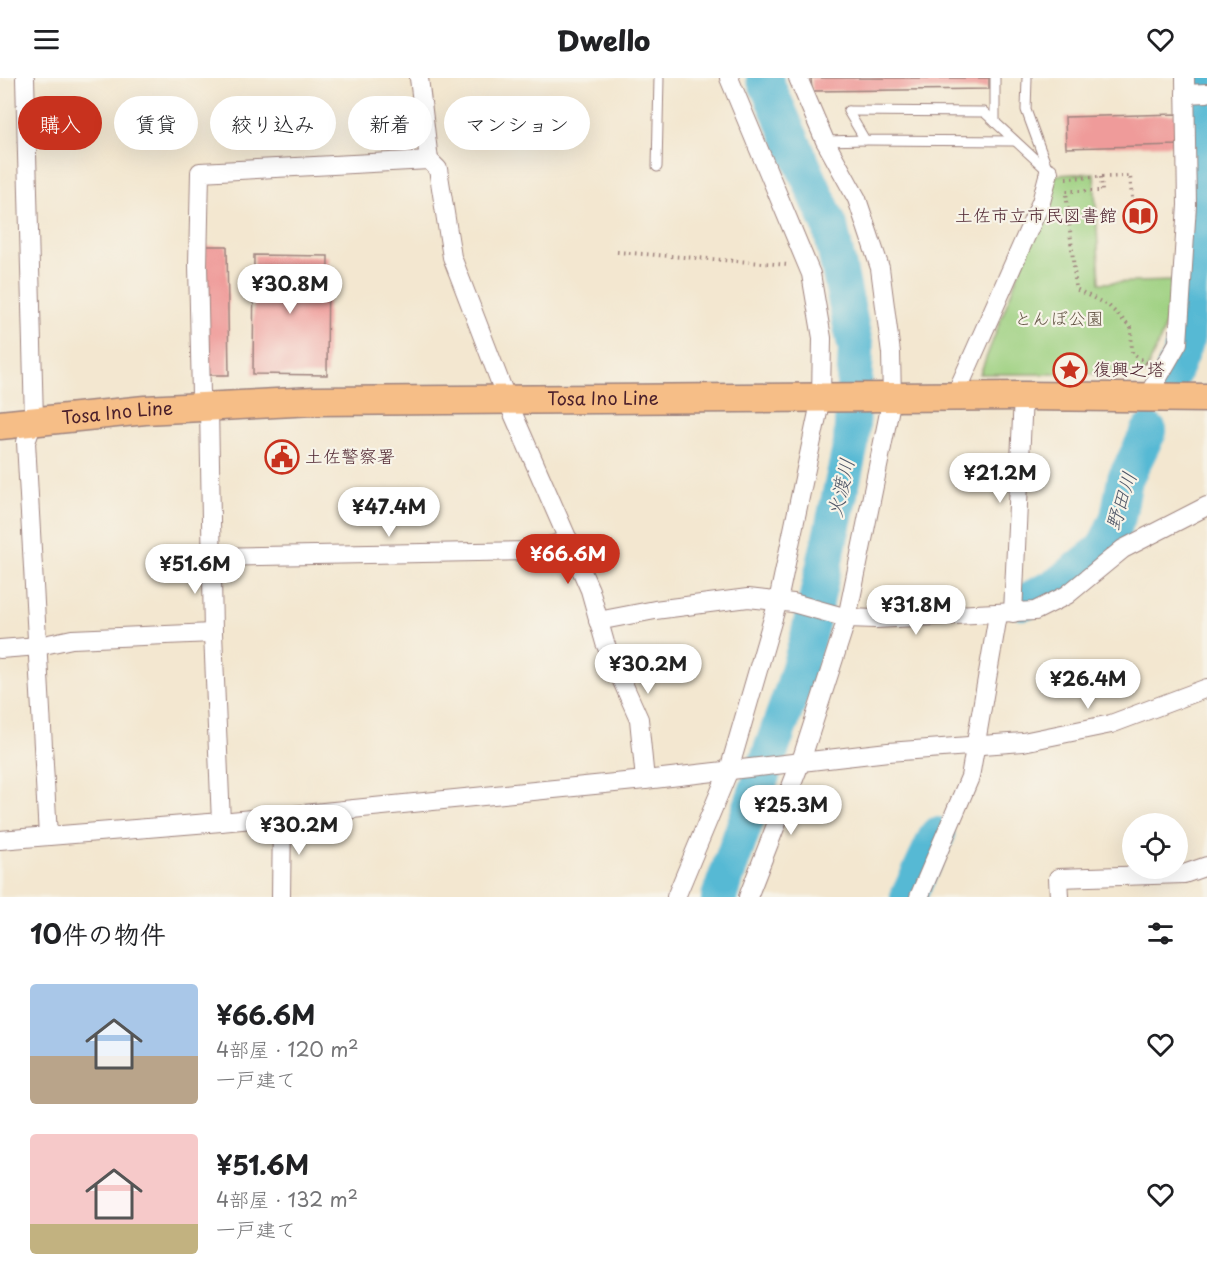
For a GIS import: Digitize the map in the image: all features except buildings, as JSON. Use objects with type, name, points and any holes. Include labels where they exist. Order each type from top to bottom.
[{"type":"main road","name":"Tosa Ino Line","points":[[0,425],[145,410],[314,401],[954,398],[1023,396],[1154,385],[1207,398]]},
{"type":"street","points":[[25,78],[34,420],[26,442],[48,836]]},
{"type":"street","points":[[419,78],[429,160],[438,169],[452,257],[507,400],[590,590],[605,643],[639,719],[645,780]]},
{"type":"street","points":[[676,897],[736,769],[786,602],[824,398],[822,338],[808,266],[729,78]]},
{"type":"street","points":[[748,897],[798,762],[842,616],[886,398],[891,352],[880,268],[857,199],[825,141],[798,78]]},
{"type":"street","points":[[1154,385],[1178,343],[1187,205],[1185,86],[1207,93]]},
{"type":"street","points":[[221,822],[213,633],[209,407],[201,395],[198,265],[200,172],[429,160]]},
{"type":"street","points":[[954,398],[1041,202],[1048,175]]},
{"type":"street","points":[[919,897],[970,777],[1006,614],[1023,396]]},
{"type":"street","points":[[598,621],[655,610],[748,598],[786,602],[842,616],[876,619],[1035,611],[1067,595],[1123,549],[1207,506]]},
{"type":"street","points":[[212,557],[531,551],[569,540]]},
{"type":"street","points":[[0,649],[39,646],[72,639],[213,633]]},
{"type":"street","points":[[0,840],[221,822],[645,780],[798,762],[1023,742],[1111,724],[1206,691]]},
{"type":"street","points":[[280,897],[282,815]]},
{"type":"street","points":[[1059,897],[1058,878],[1184,874],[1207,866]]},
{"type":"lane","points":[[657,168],[659,78]]},
{"type":"lane","points":[[995,78],[995,122]]},
{"type":"lane","points":[[1027,78],[1026,110],[1048,175]]},
{"type":"lane","points":[[865,140],[848,111],[984,112],[1048,175]]},
{"type":"lane","points":[[825,141],[1015,141]]},
{"type":"path","points":[[1048,175],[1130,176],[1133,208]]},
{"type":"path","points":[[1101,177],[1102,191],[1066,191],[1076,289],[1109,306],[1131,328],[1132,353],[1154,385]]},
{"type":"path","points":[[617,252],[808,266]]},
{"type":"green space","name":"とんぼ公園","points":[[1094,173],[1100,283],[1173,281],[1163,333],[1145,374],[980,374],[1056,175]]},
{"type":"waterway","name":"火渡川","points":[[719,897],[792,691],[808,637],[851,444],[856,349],[830,226],[764,78]]},
{"type":"waterway","name":"野田川","points":[[1170,380],[1187,338],[1189,287],[1203,212],[1196,130],[1197,78]]},
{"type":"waterway","name":"野田川","points":[[1024,602],[1059,584],[1104,548],[1118,517],[1125,479],[1149,431]]},
{"type":"waterway","name":"野田川","points":[[908,897],[937,835]]},
{"type":"place","name":"土佐市立市民図書館","points":[[1140,216]]},
{"type":"place","name":"復興之塔","points":[[1070,370]]},
{"type":"place","name":"土佐警察署","points":[[282,457]]}]
